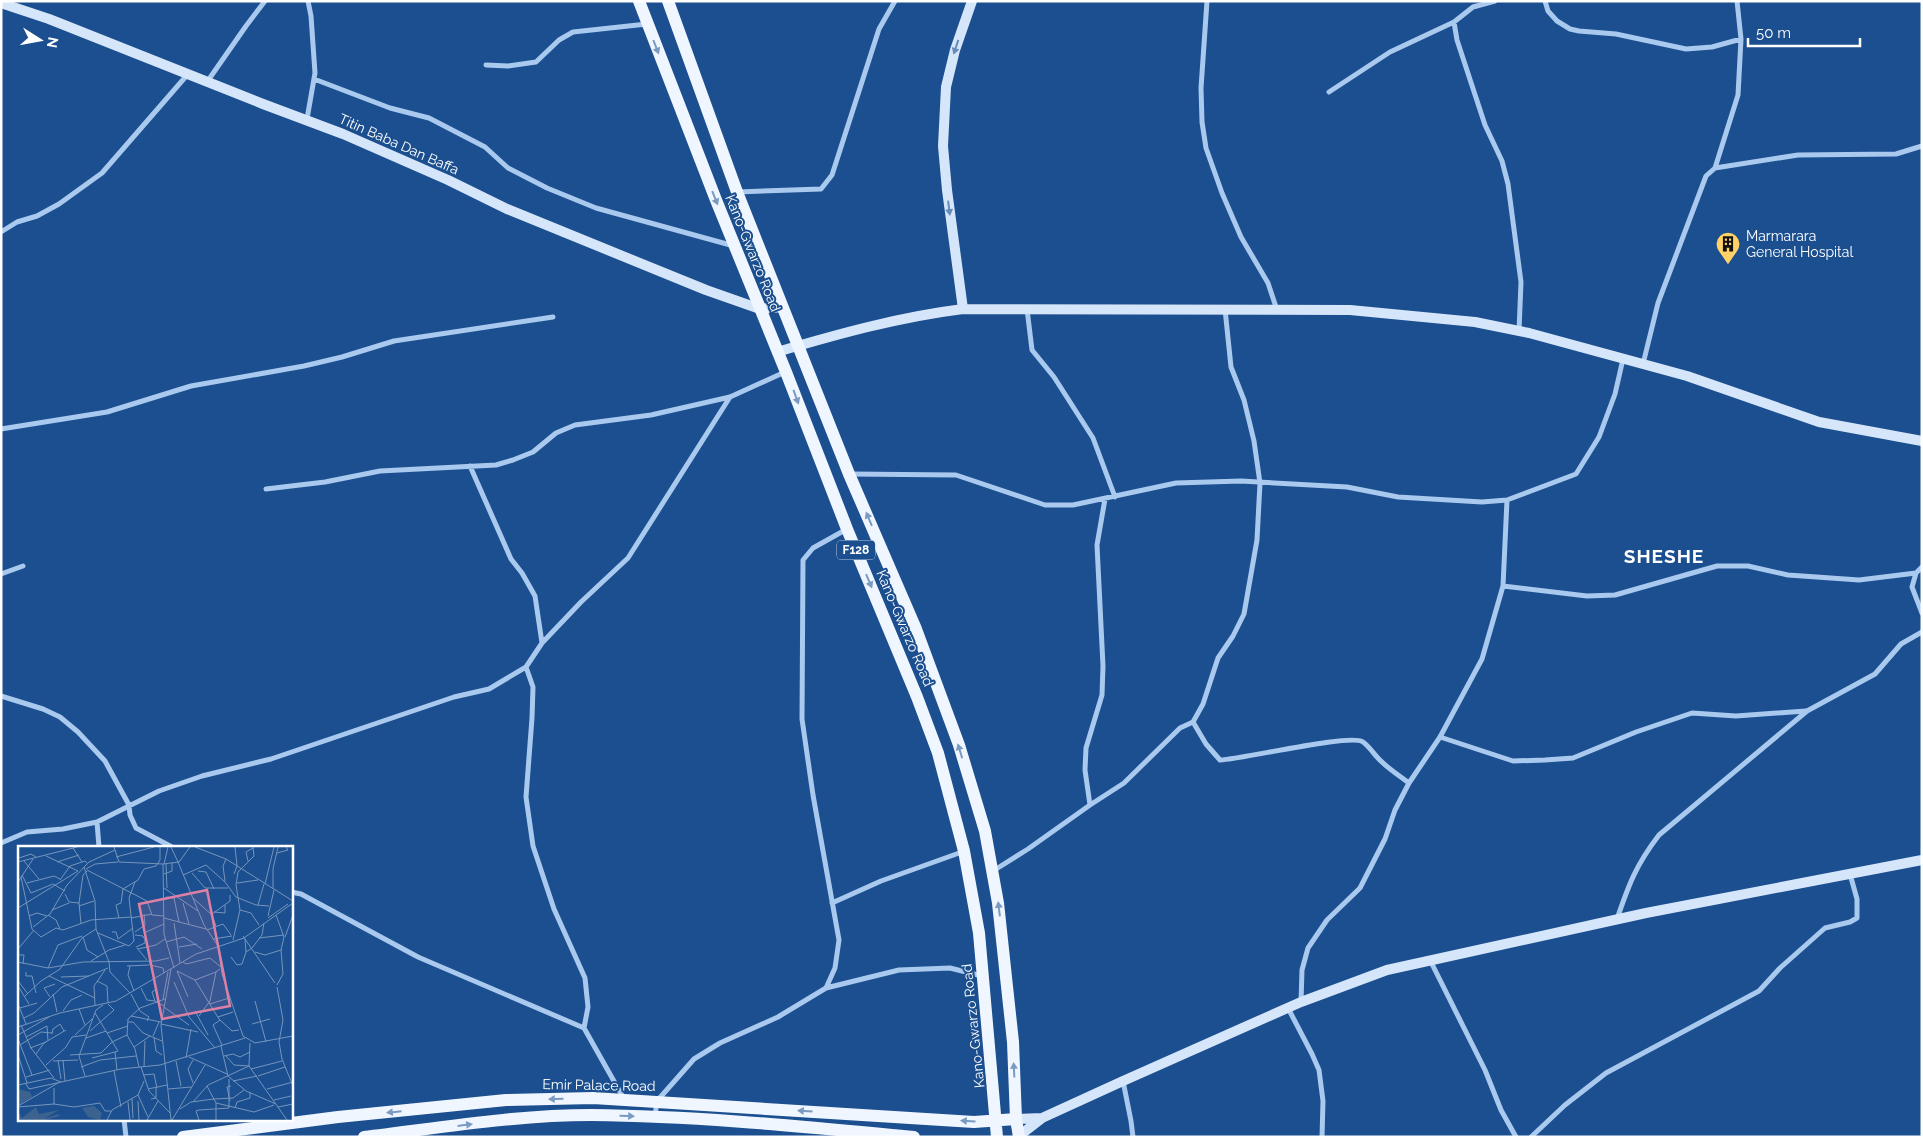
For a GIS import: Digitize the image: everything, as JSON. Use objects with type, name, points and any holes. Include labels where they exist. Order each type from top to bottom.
[{"type":"main road","name":"Kano-Gwarzo Road","points":[[639,1],[734,246],[938,753],[964,851],[978,933],[997,1120]]},
{"type":"main road","name":"Kano-Gwarzo Road","points":[[668,1],[737,192],[849,474],[916,629],[959,745],[984,832],[998,903],[1013,1042],[1016,1119]]},
{"type":"main road","points":[[963,309],[943,146],[946,87],[955,50],[972,1]]},
{"type":"main road","name":"Titin Baba Dan Baffa","points":[[1,3],[49,19],[207,83],[307,119],[448,180],[507,209],[697,286],[760,309],[783,307]]},
{"type":"main road","points":[[777,352],[860,329],[928,313],[963,309],[1350,310],[1475,322],[1519,331],[1687,376],[1819,422],[1922,441]]},
{"type":"main road","points":[[1018,1136],[1042,1118],[1123,1081],[1301,1002],[1387,970],[1617,919],[1922,860]]},
{"type":"main road","name":"Emir Palace Road","points":[[183,1137],[506,1100],[593,1098],[974,1122],[1016,1119]]},
{"type":"main road","points":[[364,1137],[527,1118],[590,1115],[731,1121],[914,1137]]},
{"type":"main road","points":[[1016,1119],[1042,1118]]},
{"type":"main road","name":"F128","points":[[1016,1119],[1018,1136]]},
{"type":"main road","name":"F128","points":[[997,1120],[997,1137]]},
{"type":"street","points":[[207,83],[265,1]]},
{"type":"street","points":[[307,119],[314,80],[311,16],[308,1]]},
{"type":"street","points":[[737,192],[821,189],[832,175],[879,29],[895,1]]},
{"type":"street","points":[[1207,1],[1201,88],[1202,122],[1206,148],[1222,193],[1241,237],[1268,283],[1277,310]]},
{"type":"street","points":[[1329,92],[1390,52],[1454,22],[1474,7],[1496,1]]},
{"type":"street","points":[[1545,1],[1548,11],[1557,21],[1570,30],[1616,34],[1686,49],[1712,46],[1741,39]]},
{"type":"street","points":[[1643,364],[1658,303],[1706,176],[1715,168],[1738,96],[1741,39],[1737,1]]},
{"type":"street","points":[[1454,22],[1457,40],[1485,125],[1502,161],[1508,184],[1521,282],[1519,331]]},
{"type":"street","points":[[486,65],[508,66],[536,62],[558,40],[573,32],[647,24]]},
{"type":"street","points":[[1,232],[17,222],[37,216],[59,204],[102,173],[188,74]]},
{"type":"street","points":[[314,80],[390,108],[429,118],[485,147],[508,168],[547,188],[596,208],[734,246]]},
{"type":"street","points":[[1715,168],[1798,155],[1896,154],[1922,146]]},
{"type":"street","points":[[1027,309],[1032,350],[1054,377],[1094,438],[1115,497]]},
{"type":"street","points":[[992,871],[1028,849],[1124,783],[1180,728],[1193,722],[1203,704],[1218,658],[1234,636],[1244,614],[1257,540],[1260,483],[1254,441],[1246,408],[1231,367],[1224,309]]},
{"type":"street","points":[[1,429],[107,412],[191,386],[304,366],[394,341],[553,317]]},
{"type":"street","points":[[849,474],[956,475],[1045,505],[1073,505],[1176,483],[1241,481],[1347,487],[1398,497],[1482,502],[1508,500],[1576,474],[1599,437],[1615,394],[1623,359]]},
{"type":"street","points":[[266,489],[326,482],[380,471],[496,465],[533,452],[556,433],[575,425],[651,415],[730,397],[786,372]]},
{"type":"street","points":[[1,843],[27,832],[63,829],[97,822],[159,791],[202,776],[271,759],[454,697],[489,690],[526,667],[542,643],[581,602],[628,558],[730,397]]},
{"type":"street","points":[[470,466],[511,559],[522,573],[535,596],[542,643]]},
{"type":"street","points":[[1090,805],[1085,770],[1086,748],[1102,695],[1103,666],[1097,545],[1105,499]]},
{"type":"street","points":[[1301,1002],[1302,970],[1308,948],[1327,920],[1360,888],[1385,839],[1395,810],[1409,783],[1440,737],[1482,659],[1503,586],[1508,500]]},
{"type":"street","points":[[826,988],[835,968],[839,940],[813,795],[802,719],[803,560],[813,548],[847,529]]},
{"type":"street","points":[[1,574],[23,566]]},
{"type":"street","points":[[1503,586],[1587,596],[1615,595],[1717,566],[1748,566],[1788,575],[1859,580],[1916,573]]},
{"type":"street","points":[[1922,567],[1916,573],[1912,587],[1922,613]]},
{"type":"street","points":[[1617,919],[1629,882],[1642,858],[1659,835],[1807,711],[1875,674],[1901,644],[1922,632]]},
{"type":"street","points":[[526,667],[532,687],[532,718],[526,797],[533,846],[554,909],[585,978],[588,1007],[584,1028]]},
{"type":"street","points":[[1,696],[43,709],[60,718],[78,732],[105,761],[129,806],[130,815],[136,828],[170,846]]},
{"type":"street","points":[[1440,737],[1513,761],[1545,760],[1573,758],[1636,732],[1692,713],[1736,716],[1807,711]]},
{"type":"street","points":[[1193,722],[1206,744],[1220,760],[1237,760],[1332,741],[1362,741],[1381,761],[1409,783]]},
{"type":"street","points":[[97,822],[99,846]]},
{"type":"street","points":[[832,902],[888,878],[964,851]]},
{"type":"street","points":[[1531,1137],[1565,1105],[1606,1073],[1759,991],[1780,968],[1825,928],[1850,922],[1857,918],[1857,899],[1850,874]]},
{"type":"street","points":[[292,892],[301,894],[418,957],[584,1028],[624,1100]]},
{"type":"street","points":[[1430,960],[1485,1070],[1501,1110],[1516,1137]]},
{"type":"street","points":[[655,1117],[657,1101],[694,1059],[720,1043],[778,1017],[826,988],[899,970],[950,968],[983,976]]},
{"type":"street","points":[[1288,1008],[1319,1070],[1323,1101],[1322,1137]]},
{"type":"street","points":[[1123,1081],[1132,1121],[1133,1137]]},
{"type":"street","points":[[124,1120],[126,1137]]},
{"type":"place","name":"Marmarara General Hospital","points":[[1728,265]]},
{"type":"district","name":"SHESHE","points":[[1664,556]]}]
